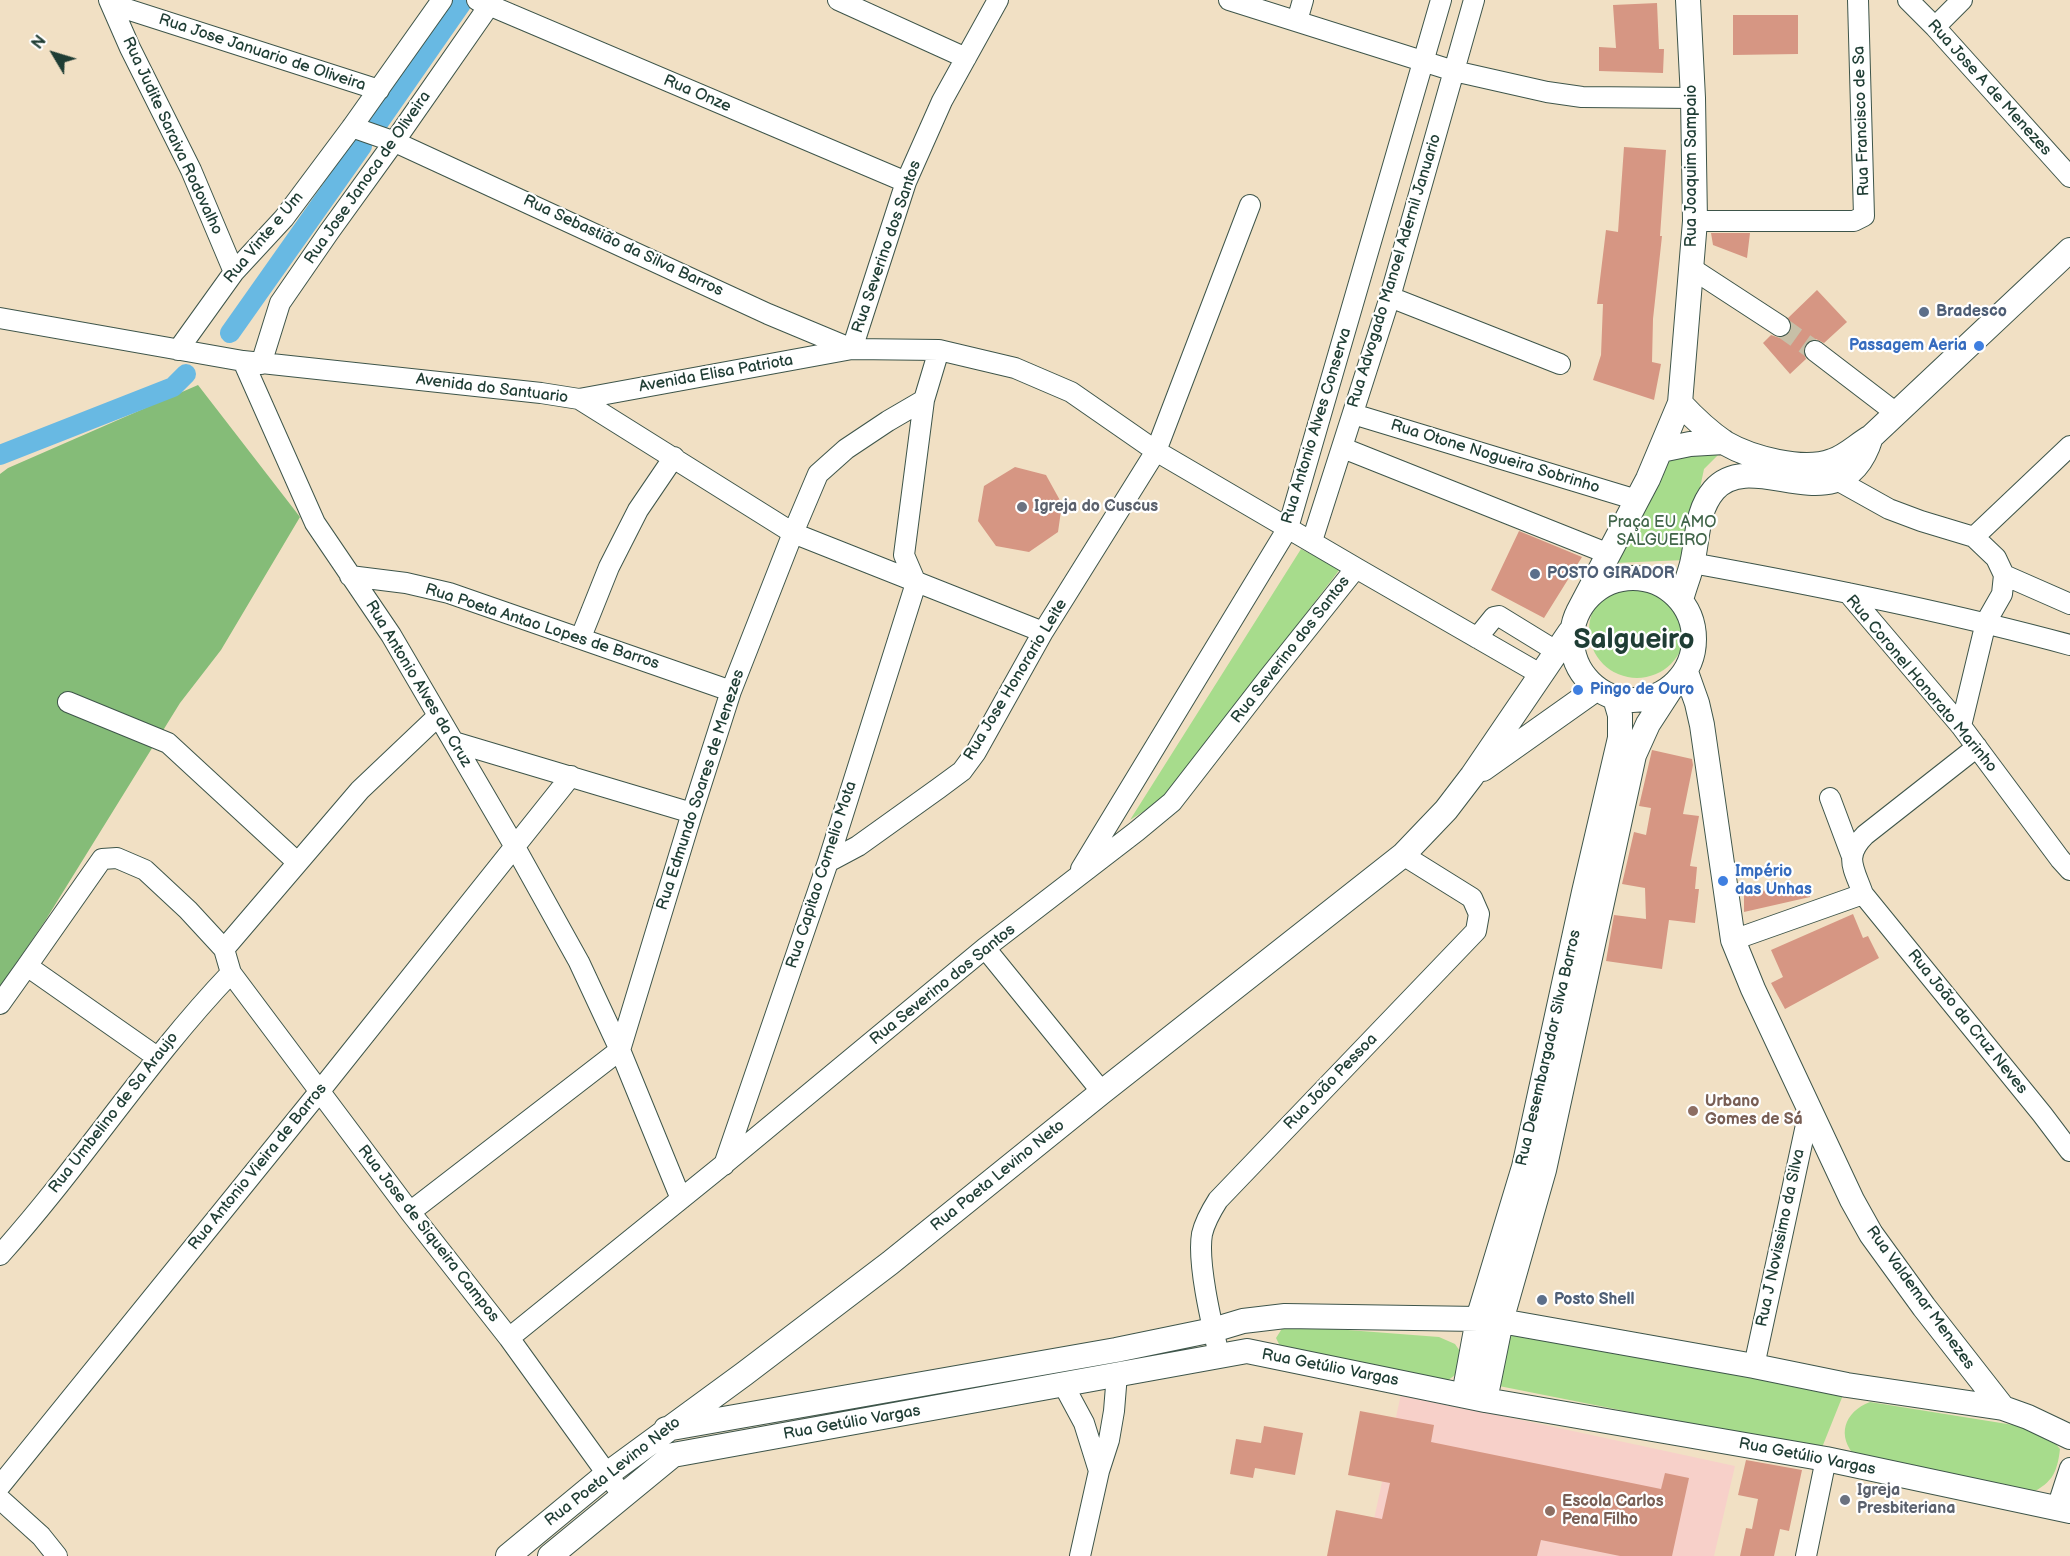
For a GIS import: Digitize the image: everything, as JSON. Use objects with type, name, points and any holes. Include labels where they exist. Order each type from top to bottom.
[{"type":"main road","name":"Rua Joaquim Sampaio","points":[[1568,632],[1637,500],[1680,403],[1695,221],[1693,98],[1688,0]]},
{"type":"main road","points":[[1680,403],[1724,442],[1735,448],[1772,460],[1815,465],[1832,461],[1871,437],[2070,250]]},
{"type":"main road","points":[[1681,600],[1692,563],[1702,509],[1709,496],[1724,482],[1733,477],[1809,483],[1837,480],[1858,466],[1871,437]]},
{"type":"main road","points":[[1661,450],[1690,444],[1724,442]]},
{"type":"main road","points":[[1626,578],[1647,579],[1665,586],[1681,600],[1691,617],[1695,637],[1693,656],[1679,680],[1654,697],[1635,701],[1605,694],[1582,673],[1573,654],[1568,632],[1590,596],[1607,584],[1626,578]]},
{"type":"main road","name":"Rua Poeta Levino Neto","points":[[508,1556],[606,1475],[890,1263],[1102,1092],[1403,855],[1446,810],[1472,776],[1568,632]]},
{"type":"main road","name":"Rua Desembargador Silva Barros","points":[[1474,1398],[1489,1320],[1534,1168],[1594,894],[1634,755],[1648,724],[1679,680]]},
{"type":"main road","name":"Rua Valdemar Menezes","points":[[1679,680],[1697,704],[1733,940],[1753,989],[1851,1200],[1886,1257],[2003,1408]]},
{"type":"main road","name":"Rua Poeta Levino Neto","points":[[1472,776],[1605,694]]},
{"type":"main road","name":"Rua Desembargador Silva Barros","points":[[1594,894],[1620,738],[1620,715],[1605,694]]},
{"type":"main road","name":"Rua Getúlio Vargas","points":[[666,1429],[1116,1350],[1213,1330],[1243,1321],[1285,1316],[1489,1320],[1754,1366],[1846,1385],[2003,1408],[2070,1437]]},
{"type":"main road","points":[[1116,1350],[1117,1374]]},
{"type":"main road","name":"Rua Getúlio Vargas","points":[[550,1556],[673,1455],[1219,1355],[1247,1352],[1474,1398],[1826,1459],[2063,1510]]},
{"type":"main road","points":[[1060,1359],[1063,1384]]},
{"type":"street","name":"Rua Vinte e Um","points":[[181,350],[234,272],[284,218],[355,128],[442,0]]},
{"type":"street","points":[[838,0],[966,58]]},
{"type":"street","name":"Rua Severino dos Santos","points":[[509,1338],[986,948],[1172,802],[1356,568],[1156,450],[1071,392],[1015,368],[939,350],[852,349],[906,182],[942,101],[998,0]]},
{"type":"street","points":[[1229,0],[1454,71],[1546,92],[1582,98],[1693,98]]},
{"type":"street","points":[[1297,21],[1303,0]]},
{"type":"street","name":"Rua Antonio Alves Conserva","points":[[1076,878],[1288,528],[1441,0]]},
{"type":"street","name":"Rua Advogado Manoel Adernil Januario","points":[[1312,541],[1390,297],[1474,0]]},
{"type":"street","name":"Rua Francisco de Sa","points":[[1695,221],[1854,221],[1864,216],[1858,0]]},
{"type":"street","name":"Rua Jose A de Menezes","points":[[1908,0],[2070,177]]},
{"type":"street","points":[[1935,27],[1962,0]]},
{"type":"street","name":"Rua Jose Januario de Oliveira","points":[[110,2],[379,90]]},
{"type":"street","name":"Rua Judite Saraiva Rodovalho","points":[[110,2],[130,48],[191,170],[234,272]]},
{"type":"street","name":"Rua Jose Janoca de Oliveira","points":[[252,362],[280,303],[328,232],[394,142],[484,2]]},
{"type":"street","name":"Rua Onze","points":[[484,2],[906,182]]},
{"type":"street","name":"Rua Sebastião da Silva Barros","points":[[355,128],[394,142],[768,314],[852,349]]},
{"type":"street","name":"Rua Jose Honorario Leite","points":[[828,862],[858,846],[962,771],[976,752],[1043,632],[1156,450],[1250,205]]},
{"type":"street","points":[[1691,268],[1780,326]]},
{"type":"street","points":[[1390,297],[1560,364]]},
{"type":"street","points":[[0,304],[7,319],[252,362]]},
{"type":"street","name":"Avenida Elisa Patriota","points":[[579,399],[852,349]]},
{"type":"street","points":[[916,583],[904,555],[924,400],[939,350]]},
{"type":"street","points":[[1815,351],[1896,413]]},
{"type":"street","name":"Avenida do Santuario","points":[[252,362],[579,399],[793,533],[1043,632]]},
{"type":"street","name":"Rua Antonio Alves da Cruz","points":[[252,362],[315,524],[391,634],[579,962],[620,1050],[681,1199]]},
{"type":"street","name":"Rua Edmundo Soares de Menezes","points":[[620,1050],[731,691],[818,474],[846,449],[924,400]]},
{"type":"street","name":"Rua Otone Nogueira Sobrinho","points":[[1353,414],[1637,500]]},
{"type":"street","points":[[1974,537],[2070,446]]},
{"type":"street","points":[[1342,448],[1609,554]]},
{"type":"street","points":[[581,638],[609,567],[633,519],[674,457]]},
{"type":"street","points":[[1837,480],[1889,509],[1974,537],[1996,558],[2004,575],[2002,594],[1986,622],[1961,726]]},
{"type":"street","name":"Rua Coronel Honorato Marinho","points":[[1692,563],[1848,593],[1961,726],[2070,870]]},
{"type":"street","points":[[1356,568],[1540,674]]},
{"type":"street","points":[[2004,575],[2070,604]]},
{"type":"street","name":"Rua Poeta Antao Lopes de Barros","points":[[350,576],[406,583],[449,593],[731,691]]},
{"type":"street","name":"Rua Capitao Cornelio Mota","points":[[723,1165],[828,862],[916,583]]},
{"type":"street","points":[[1848,593],[1986,622],[2070,645]]},
{"type":"street","points":[[1477,638],[1494,617],[1499,616],[1568,632]]},
{"type":"street","points":[[68,702],[168,743],[297,862]]},
{"type":"street","points":[[224,949],[360,790],[438,716]]},
{"type":"street","points":[[454,742],[692,813]]},
{"type":"street","points":[[1853,850],[1865,835],[1977,747]]},
{"type":"street","name":"Rua Antonio Vieira de Barros","points":[[0,1486],[571,776]]},
{"type":"street","points":[[1733,940],[1863,894],[1853,865],[1853,850],[1830,798]]},
{"type":"street","name":"Rua João Pessoa","points":[[1219,1355],[1201,1251],[1202,1233],[1208,1215],[1226,1191],[1476,931],[1479,914],[1472,898],[1403,855]]},
{"type":"street","points":[[0,1004],[102,859],[117,858],[145,870],[188,910],[224,949],[231,973]]},
{"type":"street","name":"Rua João da Cruz Neves","points":[[1863,894],[2042,1113],[2070,1151]]},
{"type":"street","points":[[986,948],[1102,1092]]},
{"type":"street","points":[[27,966],[157,1057]]},
{"type":"street","name":"Rua Jose de Siqueira Campos","points":[[231,973],[410,1212],[509,1338],[622,1496]]},
{"type":"street","name":"Rua Umbelino de Sa Araujo","points":[[0,1255],[115,1113],[157,1057],[231,973]]},
{"type":"street","points":[[410,1212],[620,1050]]},
{"type":"street","name":"Rua J Novissimo da Silva","points":[[1754,1366],[1809,1111]]},
{"type":"street","points":[[1080,1556],[1099,1471],[1109,1440],[1117,1374]]},
{"type":"street","points":[[1063,1384],[1084,1423],[1099,1471]]},
{"type":"street","points":[[1806,1556],[1826,1459]]},
{"type":"street","points":[[2063,1510],[2070,1468]]},
{"type":"street","points":[[0,1499],[40,1536],[57,1556]]},
{"type":"shaded area","name":"Escola Carlos Pena Filho","points":[[1401,1394],[1735,1466],[1714,1556],[1366,1556]]},
{"type":"green space","points":[[198,385],[300,517],[221,650],[180,703],[45,921],[0,987],[0,474],[8,468]]},
{"type":"green space","name":"Praça EU AMO SALGUEIRO","points":[[1719,454],[1704,469],[1685,560],[1614,563],[1670,457]]},
{"type":"green space","points":[[1301,549],[1340,569],[1165,798],[1130,820]]},
{"type":"green space","points":[[1637,582],[1655,586],[1671,596],[1681,612],[1685,630],[1681,648],[1671,664],[1655,674],[1637,678],[1619,674],[1603,664],[1593,648],[1589,630],[1593,612],[1603,596],[1619,586]]},
{"type":"green space","points":[[1296,1326],[1439,1337],[1455,1344],[1464,1357],[1459,1372],[1447,1381],[1281,1348],[1276,1338],[1283,1327]]},
{"type":"green space","points":[[1512,1329],[1843,1395],[1821,1450],[1499,1386]]},
{"type":"green space","points":[[1870,1402],[2026,1427],[2051,1438],[2060,1449],[2055,1472],[2042,1487],[2027,1495],[1856,1457],[1846,1441],[1846,1425],[1854,1412]]},
{"type":"building","points":[[1657,3],[1659,49],[1664,49],[1663,73],[1599,71],[1599,47],[1616,48],[1613,5]]},
{"type":"building","points":[[1733,15],[1798,15],[1798,54],[1733,55]]},
{"type":"building","points":[[1624,147],[1666,150],[1660,236],[1662,236],[1653,319],[1652,362],[1661,364],[1654,400],[1593,380],[1601,355],[1603,304],[1597,304],[1606,230],[1618,232]]},
{"type":"building","points":[[1711,233],[1750,233],[1747,258],[1713,245]]},
{"type":"building","points":[[1817,290],[1847,322],[1824,343],[1816,339],[1806,343],[1803,350],[1806,359],[1790,374],[1763,343],[1771,335],[1780,338],[1790,333],[1792,326],[1788,318]]},
{"type":"building","points":[[1015,467],[1046,475],[1062,504],[1058,532],[1029,552],[996,546],[978,521],[984,486]]},
{"type":"building","name":"POSTO GIRADOR","points":[[1519,531],[1582,557],[1544,618],[1491,590]]},
{"type":"building","points":[[1652,750],[1692,759],[1693,765],[1683,814],[1699,816],[1690,866],[1697,867],[1695,889],[1699,889],[1695,923],[1669,920],[1662,969],[1606,961],[1614,915],[1646,919],[1645,888],[1622,884],[1634,832],[1646,835],[1651,808],[1639,806]]},
{"type":"building","points":[[1809,890],[1810,897],[1744,912],[1744,891]]},
{"type":"building","points":[[1853,914],[1863,938],[1868,936],[1879,958],[1785,1009],[1771,983],[1783,977],[1771,950]]},
{"type":"building","name":"Escola Carlos Pena Filho","points":[[1360,1411],[1434,1425],[1431,1442],[1661,1489],[1665,1473],[1689,1478],[1672,1556],[1620,1556],[1541,1540],[1537,1556],[1327,1556],[1336,1510],[1382,1519],[1390,1483],[1348,1475]]},
{"type":"building","points":[[1264,1426],[1303,1433],[1295,1475],[1255,1468],[1253,1478],[1230,1474],[1236,1439],[1261,1443]]},
{"type":"building","points":[[1746,1460],[1802,1470],[1789,1531],[1780,1529],[1774,1556],[1740,1556],[1746,1528],[1752,1529],[1758,1499],[1738,1495]]},
{"type":"waterway","points":[[374,129],[461,4]]},
{"type":"waterway","points":[[230,333],[362,146]]},
{"type":"waterway","points":[[0,455],[173,387],[186,374]]},
{"type":"tunnel","points":[[1780,326],[1815,351]]},
{"type":"place","name":"Bradesco","points":[[1924,312]]},
{"type":"place","name":"Passagem Aeria","points":[[1979,346]]},
{"type":"place","name":"Igreja do Cuscus","points":[[1022,507]]},
{"type":"place","name":"POSTO GIRADOR","points":[[1535,574]]},
{"type":"place","name":"Pingo de Ouro","points":[[1578,690]]},
{"type":"place","name":"Império das Unhas","points":[[1723,881]]},
{"type":"place","name":"Urbano Gomes de Sá","points":[[1693,1111]]},
{"type":"place","name":"Posto Shell","points":[[1542,1300]]},
{"type":"place","name":"Igreja Presbiteriana","points":[[1845,1500]]},
{"type":"place","name":"Escola Carlos Pena Filho","points":[[1550,1511]]},
{"type":"district","name":"Salgueiro","points":[[1634,641]]}]
